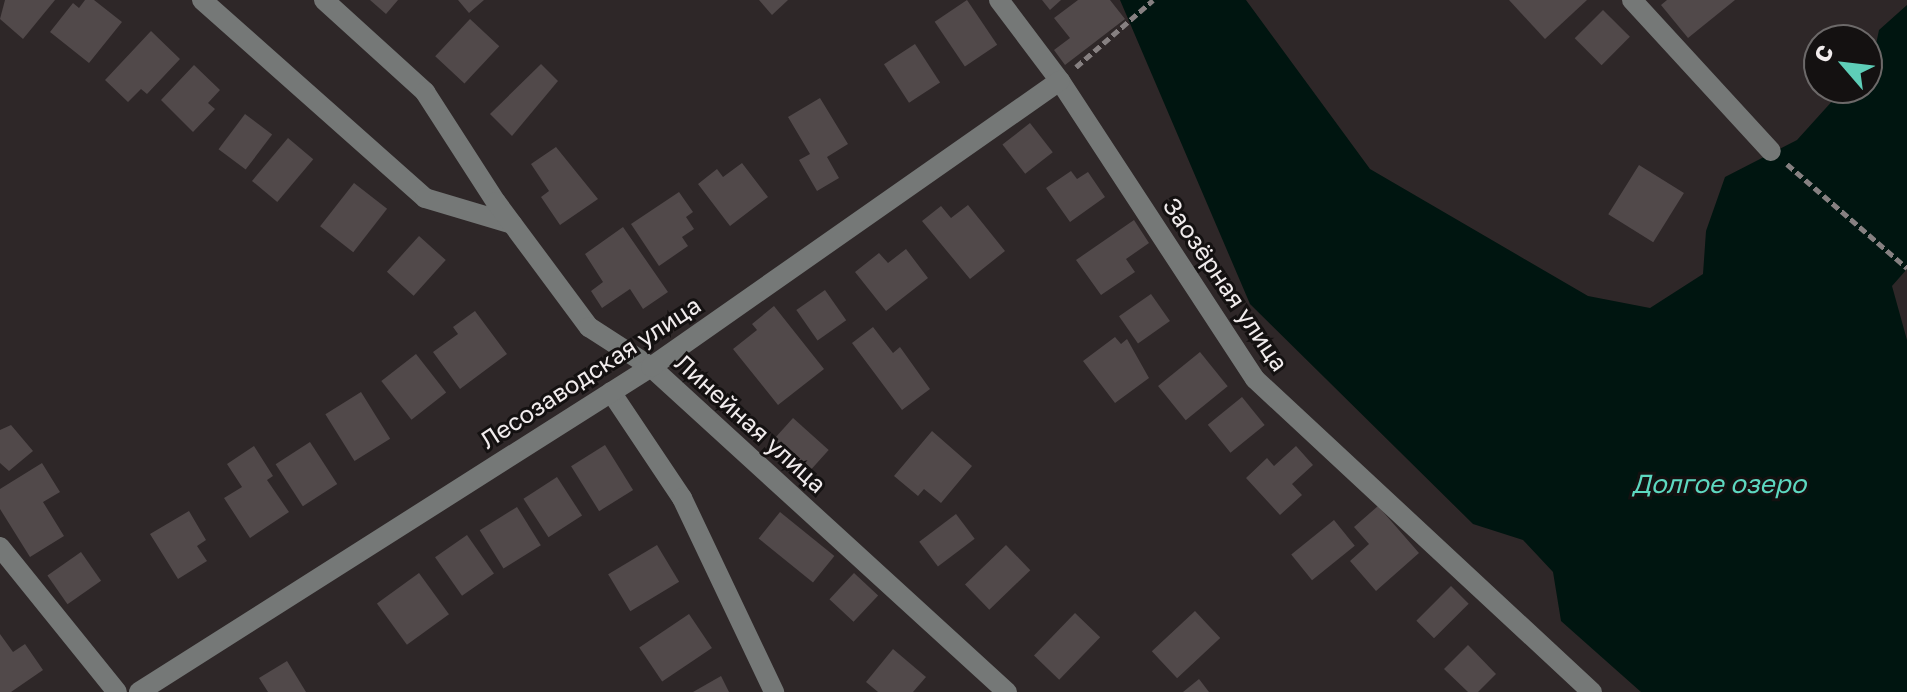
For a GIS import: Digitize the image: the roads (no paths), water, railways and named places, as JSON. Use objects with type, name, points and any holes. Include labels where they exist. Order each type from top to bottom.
[{"type":"street","points":[[202,0],[425,198],[512,224]]},
{"type":"street","name":"Линейная улица","points":[[324,0],[425,92],[512,224],[589,327],[651,367],[1007,692]]},
{"type":"street","name":"Заозёрная улица","points":[[999,0],[1060,81],[1255,379],[1592,692]]},
{"type":"street","points":[[1632,0],[1771,151]]},
{"type":"street","name":"Лесозаводская улица","points":[[139,692],[651,367],[1060,81]]},
{"type":"street","points":[[611,392],[682,498],[774,692]]},
{"type":"street","points":[[0,547],[117,692]]},
{"type":"water","name":"Долгое озеро","points":[[1120,0],[1246,0],[1370,169],[1588,296],[1650,308],[1703,274],[1706,231],[1725,177],[1797,140],[1830,104],[1883,104],[1883,26],[1907,5],[1907,269],[1892,286],[1907,340],[1907,692],[1641,692],[1561,621],[1553,572],[1523,540],[1473,524],[1250,304]]}]
